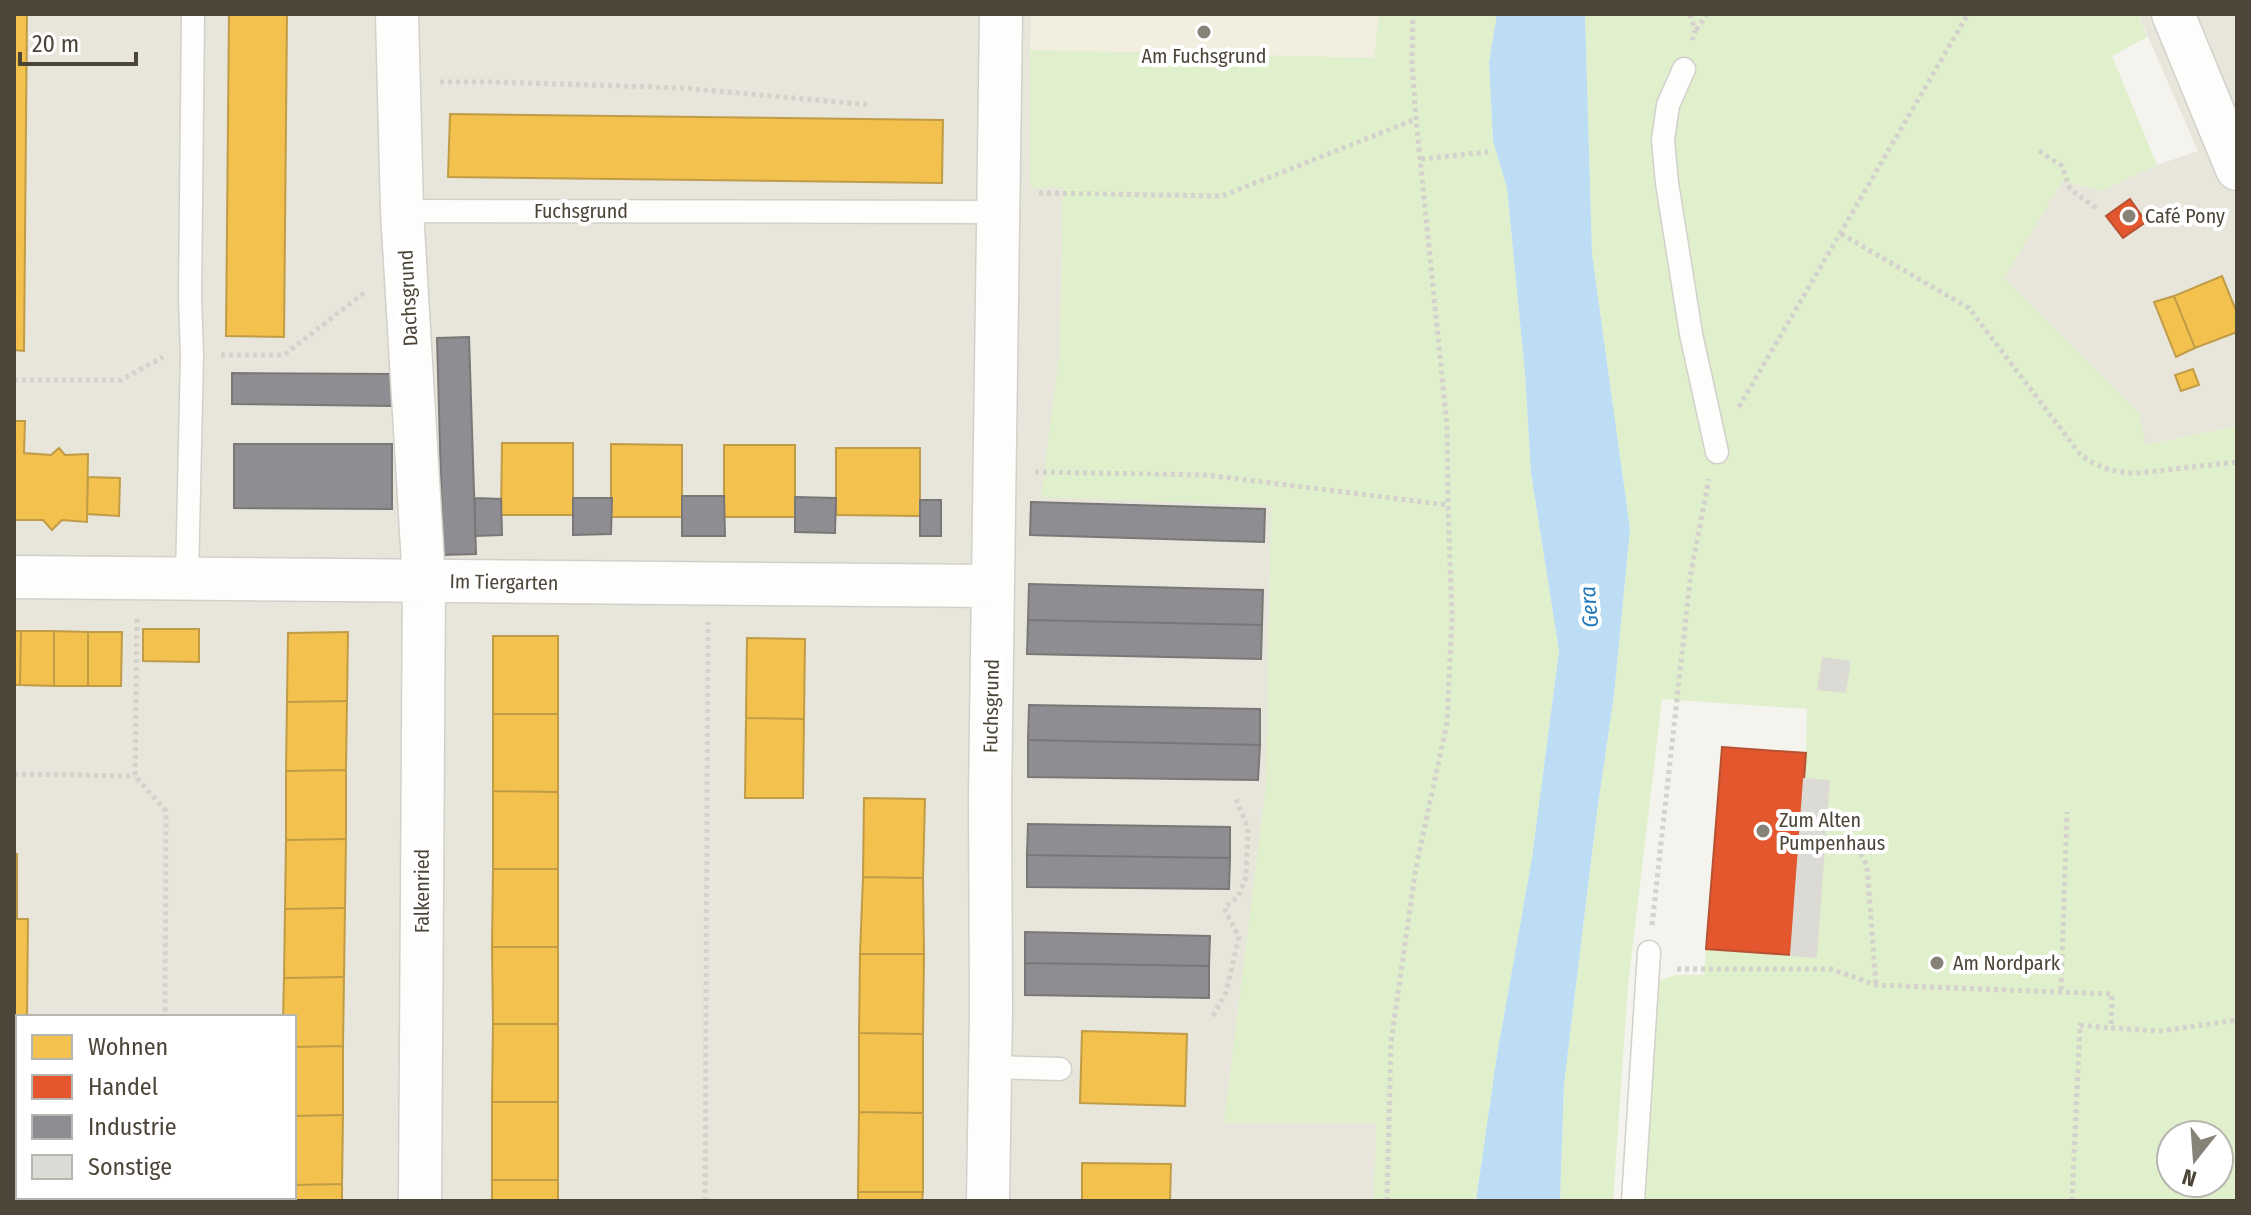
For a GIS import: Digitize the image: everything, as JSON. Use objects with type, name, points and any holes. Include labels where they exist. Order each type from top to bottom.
[{"type":"street","name":"Dachsgrund","points":[[397,14],[402,211],[424,581]]},
{"type":"street","name":"Fuchsgrund","points":[[988,1201],[989,873],[1001,14]]},
{"type":"street","points":[[2173,14],[2237,169]]},
{"type":"street","name":"Im Tiergarten","points":[[14,577],[993,586]]},
{"type":"street","name":"Falkenried","points":[[420,1201],[424,581]]},
{"type":"lane","points":[[187,578],[192,355],[193,14]]},
{"type":"lane","points":[[1684,69],[1668,105],[1663,140],[1691,334],[1717,452]]},
{"type":"lane","name":"Fuchsgrund","points":[[402,211],[1000,202]]},
{"type":"lane","points":[[1633,1201],[1649,960]]},
{"type":"lane","points":[[990,1067],[1060,1069]]},
{"type":"path","points":[[1387,1201],[1391,1042],[1416,867],[1447,723],[1452,617],[1447,425],[1416,119],[1412,64],[1413,14]]},
{"type":"path","points":[[1695,31],[1707,14]]},
{"type":"path","points":[[1968,14],[1739,408],[1717,452],[1705,491],[1691,572],[1649,960],[1831,969],[1876,985],[2112,994],[2111,1028]]},
{"type":"path","points":[[399,83],[496,82],[683,88],[871,105]]},
{"type":"path","points":[[1000,202],[1222,196],[1416,119]]},
{"type":"path","points":[[2039,151],[2062,166],[2070,189],[2099,210]]},
{"type":"path","points":[[1421,159],[1488,152]]},
{"type":"path","points":[[1841,234],[1969,308],[2080,454],[2094,464],[2123,473],[2138,473],[2237,462]]},
{"type":"path","points":[[994,471],[1207,475],[1448,505]]},
{"type":"path","points":[[138,578],[135,776],[166,811],[165,1015]]},
{"type":"path","points":[[705,1201],[708,584]]},
{"type":"path","points":[[14,774],[135,776]]},
{"type":"path","points":[[1213,1016],[1226,992],[1239,937],[1224,908],[1238,897],[1246,877],[1248,828],[1236,799]]},
{"type":"path","points":[[1838,811],[1867,866],[1876,985]]},
{"type":"path","points":[[2061,990],[2067,812]]},
{"type":"path","points":[[2072,1201],[2080,1025],[2161,1031],[2237,1020]]},
{"type":"shaded area","points":[[14,14],[1428,14],[1417,1201],[14,1201]]},
{"type":"shaded area","name":"Am Fuchsgrund","points":[[1031,14],[1379,14],[1375,58],[1030,50]]},
{"type":"shaded area","points":[[2138,14],[2237,14],[2237,426],[2145,445],[2003,279],[2062,181],[2102,191],[2157,165],[2198,151]]},
{"type":"green space","points":[[1379,14],[1497,14],[1489,62],[1493,141],[1507,188],[1525,373],[1531,473],[1559,651],[1532,858],[1497,1055],[1476,1201],[1374,1201],[1376,1123],[1224,1123],[1266,786],[1271,506],[1041,497],[1060,349],[1063,187],[1030,188],[1030,50],[1374,58]]},
{"type":"green space","points":[[1585,14],[2138,14],[2147,37],[2112,56],[2157,165],[2102,191],[2062,181],[2004,279],[2140,415],[2145,445],[2237,426],[2237,1201],[1641,1201],[1654,998],[1658,981],[1675,975],[1704,975],[1722,747],[1806,752],[1807,709],[1662,699],[1628,986],[1613,1201],[1560,1201],[1564,1084],[1614,695],[1630,529],[1592,254]]},
{"type":"water","name":"Gera","points":[[1497,14],[1585,14],[1592,254],[1630,529],[1614,695],[1564,1084],[1560,1201],[1476,1201],[1497,1055],[1532,858],[1559,651],[1531,473],[1525,373],[1507,188],[1493,141],[1489,62]]},
{"type":"building: Wohnen","points":[[14,14],[27,14],[24,351],[14,350]]},
{"type":"building: Wohnen","points":[[229,14],[287,14],[284,337],[226,336]]},
{"type":"building: Wohnen","points":[[450,114],[943,120],[942,183],[448,177]]},
{"type":"building: Wohnen","points":[[2222,276],[2237,313],[2237,332],[2195,348],[2174,296]]},
{"type":"building: Wohnen","points":[[2174,296],[2195,348],[2176,357],[2154,302]]},
{"type":"building: Wohnen","points":[[2193,369],[2199,385],[2181,391],[2175,375]]},
{"type":"building: Wohnen","points":[[14,421],[25,421],[24,453],[51,455],[59,448],[65,455],[88,454],[87,522],[62,520],[52,530],[43,520],[14,520]]},
{"type":"building: Wohnen","points":[[502,443],[573,443],[573,515],[501,515]]},
{"type":"building: Wohnen","points":[[611,444],[682,445],[682,517],[611,517]]},
{"type":"building: Wohnen","points":[[724,445],[795,445],[795,517],[724,517]]},
{"type":"building: Wohnen","points":[[836,448],[920,448],[920,516],[836,515]]},
{"type":"building: Wohnen","points":[[88,477],[120,478],[119,516],[87,514]]},
{"type":"building: Wohnen","points":[[143,629],[199,629],[199,662],[143,661]]},
{"type":"building: Wohnen","points":[[14,631],[21,631],[20,685],[14,685]]},
{"type":"building: Wohnen","points":[[21,631],[54,631],[54,686],[20,685]]},
{"type":"building: Wohnen","points":[[54,631],[88,632],[88,686],[54,686]]},
{"type":"building: Wohnen","points":[[88,632],[122,632],[121,686],[88,686]]},
{"type":"building: Wohnen","points":[[348,632],[347,701],[287,702],[288,633]]},
{"type":"building: Wohnen","points":[[493,636],[558,636],[558,714],[493,714]]},
{"type":"building: Wohnen","points":[[747,638],[805,639],[804,719],[746,718]]},
{"type":"building: Wohnen","points":[[347,701],[346,770],[286,771],[287,702]]},
{"type":"building: Wohnen","points":[[493,714],[558,714],[558,792],[493,791]]},
{"type":"building: Wohnen","points":[[746,718],[804,719],[803,798],[745,798]]},
{"type":"building: Wohnen","points":[[346,770],[346,839],[286,840],[286,771]]},
{"type":"building: Wohnen","points":[[493,791],[558,792],[558,869],[493,869]]},
{"type":"building: Wohnen","points":[[864,798],[925,799],[923,878],[863,877]]},
{"type":"building: Wohnen","points":[[346,839],[345,908],[285,909],[286,840]]},
{"type":"building: Wohnen","points":[[14,854],[17,854],[17,919],[14,919]]},
{"type":"building: Wohnen","points":[[493,869],[558,869],[558,947],[492,947]]},
{"type":"building: Wohnen","points":[[863,877],[923,878],[924,954],[860,954]]},
{"type":"building: Wohnen","points":[[345,908],[344,977],[284,978],[285,909]]},
{"type":"building: Wohnen","points":[[14,919],[28,919],[27,1015],[16,1015],[14,1120]]},
{"type":"building: Wohnen","points":[[492,947],[558,947],[558,1024],[493,1024]]},
{"type":"building: Wohnen","points":[[860,954],[924,954],[923,1034],[859,1033]]},
{"type":"building: Wohnen","points":[[344,977],[343,1046],[296,1047],[296,1015],[283,1015],[284,978]]},
{"type":"building: Wohnen","points":[[493,1024],[558,1024],[558,1102],[492,1102]]},
{"type":"building: Wohnen","points":[[1082,1031],[1187,1034],[1185,1106],[1080,1103]]},
{"type":"building: Wohnen","points":[[859,1033],[923,1034],[923,1113],[859,1112]]},
{"type":"building: Wohnen","points":[[343,1046],[343,1115],[296,1116],[296,1047]]},
{"type":"building: Wohnen","points":[[492,1102],[558,1102],[558,1180],[492,1180]]},
{"type":"building: Wohnen","points":[[859,1112],[923,1113],[923,1192],[858,1192]]},
{"type":"building: Wohnen","points":[[343,1115],[342,1184],[296,1185],[296,1116]]},
{"type":"building: Wohnen","points":[[16,1145],[16,1199],[31,1201],[14,1201]]},
{"type":"building: Wohnen","points":[[1082,1163],[1171,1164],[1170,1201],[1082,1201]]},
{"type":"building: Wohnen","points":[[492,1180],[558,1180],[558,1201],[492,1201]]},
{"type":"building: Wohnen","points":[[342,1184],[342,1201],[281,1201],[296,1199],[296,1185]]},
{"type":"building: Wohnen","points":[[858,1192],[923,1192],[922,1201],[858,1201]]},
{"type":"building: Handel","points":[[2130,199],[2146,222],[2123,238],[2106,216]]},
{"type":"building: Handel","points":[[1722,747],[1806,753],[1791,955],[1706,949]]},
{"type":"building: Industrie","points":[[469,337],[476,554],[443,555],[437,338]]},
{"type":"building: Industrie","points":[[232,373],[393,374],[393,406],[232,404]]},
{"type":"building: Industrie","points":[[234,444],[392,444],[392,509],[234,508]]},
{"type":"building: Industrie","points":[[682,496],[724,496],[725,536],[682,536]]},
{"type":"building: Industrie","points":[[795,497],[836,498],[835,533],[795,532]]},
{"type":"building: Industrie","points":[[475,498],[501,499],[502,535],[475,536]]},
{"type":"building: Industrie","points":[[573,498],[612,498],[611,534],[573,535]]},
{"type":"building: Industrie","points":[[920,500],[941,500],[941,536],[920,536]]},
{"type":"building: Industrie","points":[[1031,502],[1265,509],[1264,542],[1030,535]]},
{"type":"building: Industrie","points":[[1029,584],[1263,590],[1262,625],[1028,620]]},
{"type":"building: Industrie","points":[[1028,620],[1262,625],[1261,659],[1027,654]]},
{"type":"building: Industrie","points":[[1029,705],[1260,709],[1260,745],[1028,740]]},
{"type":"building: Industrie","points":[[1028,740],[1260,745],[1258,780],[1028,777]]},
{"type":"building: Industrie","points":[[1028,824],[1230,827],[1230,858],[1027,855]]},
{"type":"building: Industrie","points":[[1027,855],[1230,858],[1229,889],[1027,887]]},
{"type":"building: Industrie","points":[[1025,932],[1210,936],[1209,966],[1025,963]]},
{"type":"building: Industrie","points":[[1025,963],[1209,966],[1209,998],[1025,995]]},
{"type":"building: Sonstige","points":[[1823,658],[1850,662],[1845,692],[1818,689]]},
{"type":"building: Sonstige","points":[[1804,779],[1829,781],[1816,957],[1791,955]]},
{"type":"place","name":"Am Fuchsgrund","points":[[1204,32]]},
{"type":"place","name":"Café Pony","points":[[2129,216]]},
{"type":"place","name":"Zum Alten Pumpenhaus","points":[[1763,831]]},
{"type":"place","name":"Am Nordpark","points":[[1937,963]]}]
